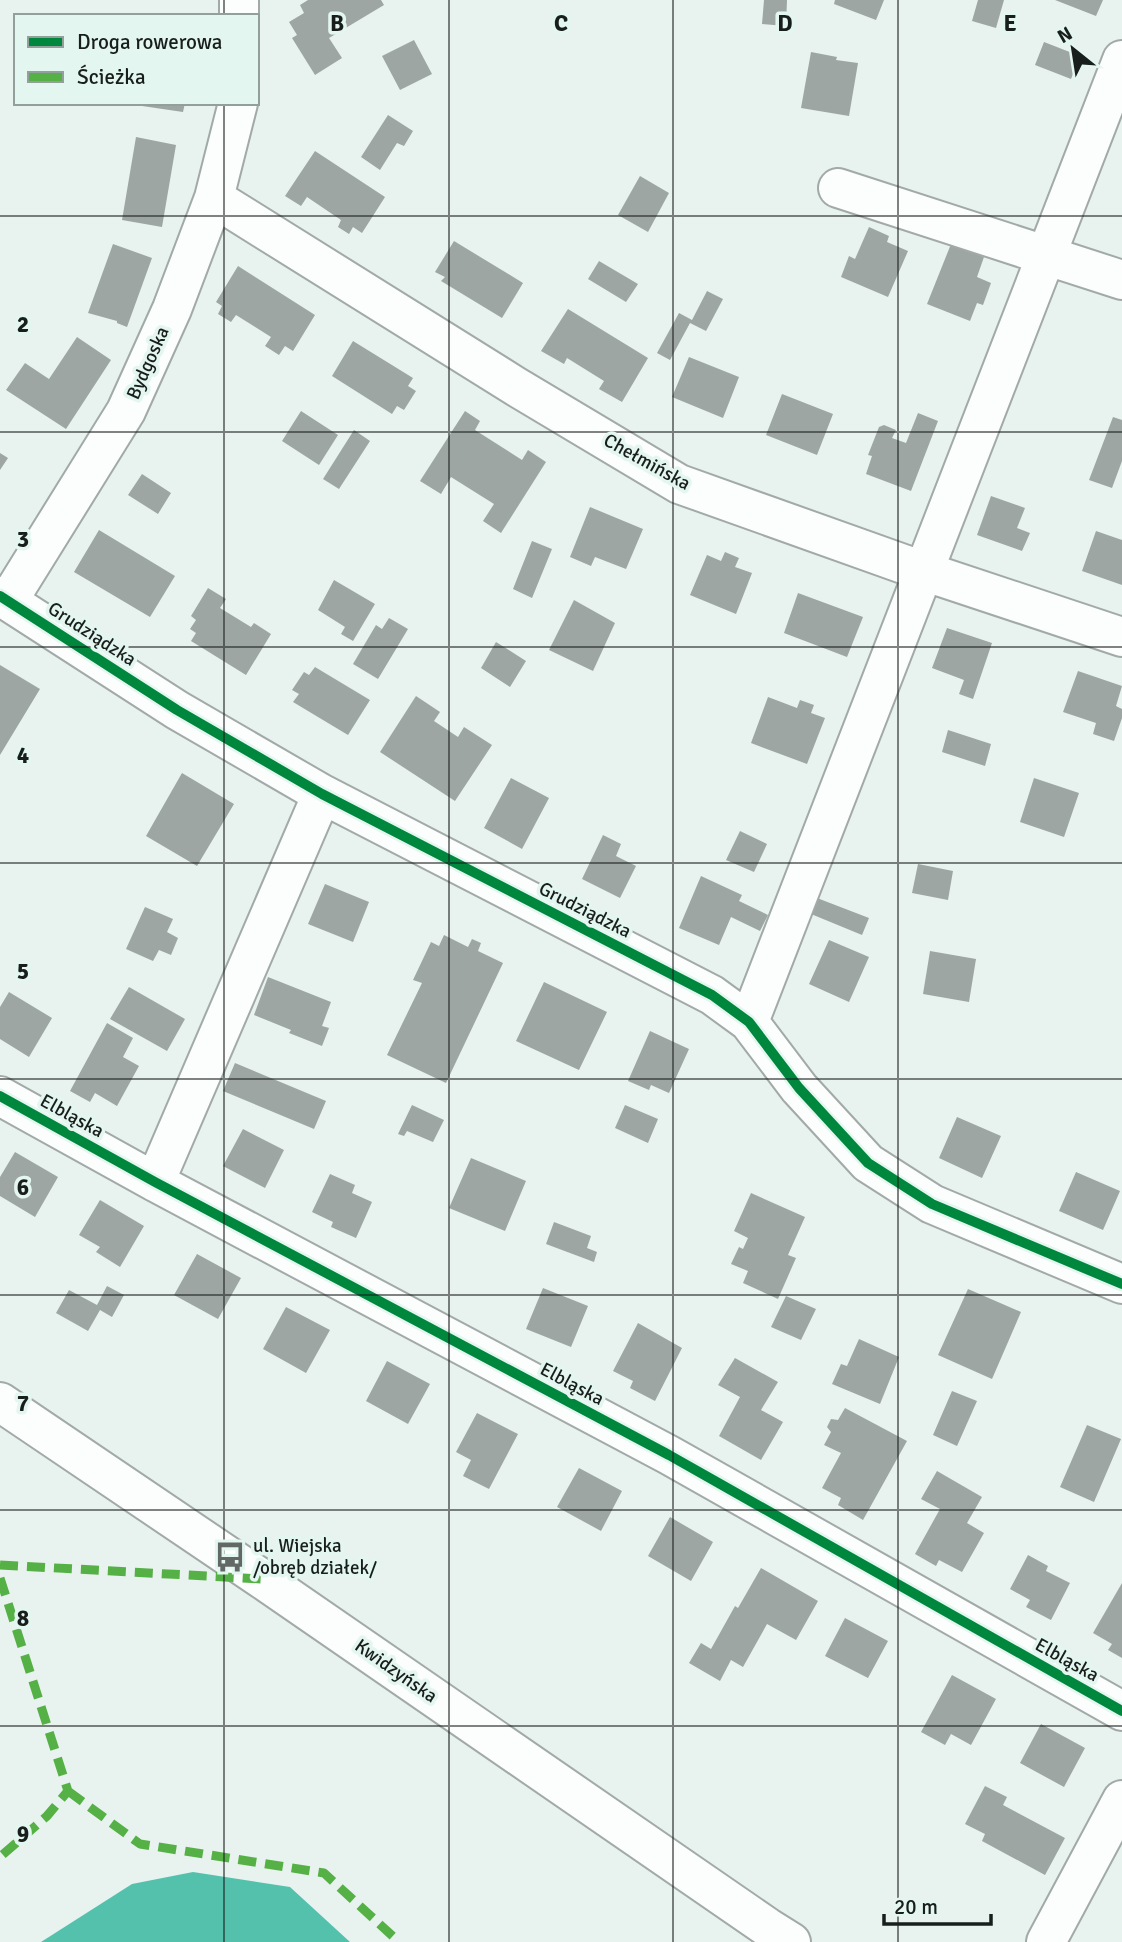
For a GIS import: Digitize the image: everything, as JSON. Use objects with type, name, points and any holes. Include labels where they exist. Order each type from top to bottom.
[{"type":"street","points":[[749,1022],[1122,60]]},
{"type":"street","name":"Bydgoska","points":[[4,598],[126,411],[172,309],[214,198],[238,105]]},
{"type":"street","points":[[838,188],[1122,280]]},
{"type":"street","name":"Chełmińska","points":[[214,198],[515,386],[679,484],[923,571],[1122,637]]},
{"type":"street","name":"Grudziądzka","points":[[4,598],[177,710],[322,794],[712,995],[749,1022],[799,1088],[868,1163],[932,1204],[1122,1284]]},
{"type":"street","points":[[155,1182],[322,794]]},
{"type":"street","name":"Elbląska","points":[[0,1096],[155,1182],[669,1455],[1122,1711]]},
{"type":"street","name":"Kwidzyńska","points":[[0,1402],[791,1942]]},
{"type":"street","points":[[1046,1942],[1122,1800]]},
{"type":"shaded area","points":[[193,1872],[290,1887],[350,1942],[41,1942],[132,1884]]},
{"type":"building","points":[[308,0],[381,0],[384,5],[329,38],[342,58],[315,75],[292,38],[297,35],[289,22],[304,13],[300,5]]},
{"type":"building","points":[[764,0],[787,0],[786,26],[762,24]]},
{"type":"building","points":[[835,0],[884,0],[876,20],[834,4]]},
{"type":"building","points":[[978,0],[1004,0],[996,28],[972,21]]},
{"type":"building","points":[[1055,0],[1103,0],[1096,16]]},
{"type":"building","points":[[414,40],[432,74],[400,90],[382,56]]},
{"type":"building","points":[[1044,42],[1080,56],[1071,79],[1035,65]]},
{"type":"building","points":[[811,52],[858,63],[849,116],[801,108]]},
{"type":"building","points":[[142,105],[185,105],[183,112]]},
{"type":"building","points":[[388,115],[413,131],[404,146],[397,143],[380,170],[361,157]]},
{"type":"building","points":[[136,137],[176,145],[162,227],[122,220]]},
{"type":"building","points":[[315,151],[385,197],[362,233],[353,227],[349,234],[338,227],[341,220],[307,197],[301,206],[285,196]]},
{"type":"building","points":[[640,176],[669,193],[648,232],[618,215]]},
{"type":"building","points":[[869,227],[889,236],[887,242],[908,251],[888,297],[841,277],[849,256],[855,259]]},
{"type":"building","points":[[454,241],[523,283],[502,318],[441,281],[445,277],[435,272]]},
{"type":"building","points":[[113,244],[152,258],[127,327],[117,321],[88,313]]},
{"type":"building","points":[[951,244],[984,257],[977,277],[991,283],[983,305],[977,303],[970,321],[927,304]]},
{"type":"building","points":[[599,261],[638,284],[626,302],[588,279]]},
{"type":"building","points":[[238,266],[315,315],[293,351],[285,346],[279,355],[265,346],[271,337],[236,315],[231,322],[218,314],[222,306],[216,302]]},
{"type":"building","points":[[707,291],[723,299],[706,331],[690,323],[670,360],[657,353],[679,313],[692,320]]},
{"type":"building","points":[[568,309],[648,358],[622,402],[599,389],[604,381],[567,358],[564,364],[541,351]]},
{"type":"building","points":[[77,337],[111,360],[66,429],[6,390],[25,363],[49,379]]},
{"type":"building","points":[[353,341],[413,378],[408,386],[416,391],[404,410],[397,406],[392,414],[332,376]]},
{"type":"building","points":[[689,357],[739,377],[723,418],[672,397]]},
{"type":"building","points":[[782,394],[833,414],[817,455],[766,435]]},
{"type":"building","points":[[301,411],[338,435],[319,465],[282,441]]},
{"type":"building","points":[[465,411],[480,421],[475,430],[522,460],[528,450],[546,462],[501,533],[483,521],[494,504],[451,477],[441,494],[420,481]]},
{"type":"building","points":[[918,413],[938,421],[911,491],[866,474],[872,456],[868,455],[879,427],[884,425],[896,430],[892,438],[906,443]]},
{"type":"building","points":[[1113,417],[1122,420],[1122,461],[1112,488],[1089,480]]},
{"type":"building","points":[[354,430],[370,441],[339,489],[323,479]]},
{"type":"building","points":[[0,453],[8,458],[0,470]]},
{"type":"building","points":[[142,474],[171,493],[158,514],[128,495]]},
{"type":"building","points":[[991,496],[1025,508],[1017,528],[1030,533],[1022,551],[977,535]]},
{"type":"building","points":[[590,507],[643,529],[626,569],[595,557],[591,566],[570,557]]},
{"type":"building","points":[[99,530],[175,576],[150,617],[74,572]]},
{"type":"building","points":[[1096,531],[1122,540],[1122,585],[1082,571]]},
{"type":"building","points":[[532,541],[552,549],[532,598],[513,589]]},
{"type":"building","points":[[725,552],[739,558],[735,567],[752,573],[736,614],[690,595],[707,555],[721,561]]},
{"type":"building","points":[[334,580],[375,604],[353,641],[341,634],[345,627],[318,610]]},
{"type":"building","points":[[208,588],[226,599],[220,608],[251,627],[254,623],[271,634],[246,675],[191,641],[196,633],[190,629],[196,620],[191,616]]},
{"type":"building","points":[[798,593],[863,617],[847,657],[784,633]]},
{"type":"building","points":[[574,600],[615,623],[593,671],[549,650]]},
{"type":"building","points":[[389,618],[408,629],[378,679],[353,664],[376,625],[382,629]]},
{"type":"building","points":[[947,628],[992,643],[973,699],[959,694],[964,680],[932,668]]},
{"type":"building","points":[[496,642],[526,661],[510,687],[481,668]]},
{"type":"building","points":[[0,665],[40,689],[0,755]]},
{"type":"building","points":[[315,667],[370,700],[348,735],[293,702],[299,694],[292,690],[304,672],[309,675]]},
{"type":"building","points":[[1078,671],[1122,686],[1116,706],[1122,709],[1122,718],[1114,741],[1093,734],[1096,723],[1063,712]]},
{"type":"building","points":[[416,696],[440,712],[434,721],[458,737],[464,727],[492,745],[455,801],[380,752]]},
{"type":"building","points":[[768,697],[797,708],[800,700],[814,705],[811,713],[825,718],[807,764],[751,743]]},
{"type":"building","points":[[948,730],[991,744],[985,766],[942,752]]},
{"type":"building","points":[[182,773],[234,804],[197,866],[146,836]]},
{"type":"building","points":[[511,778],[549,798],[522,849],[484,828]]},
{"type":"building","points":[[1034,778],[1079,793],[1064,837],[1020,822]]},
{"type":"building","points":[[740,831],[767,844],[754,872],[726,860]]},
{"type":"building","points":[[603,835],[621,844],[616,856],[636,866],[620,898],[582,879]]},
{"type":"building","points":[[918,864],[953,871],[948,900],[912,893]]},
{"type":"building","points":[[701,876],[742,895],[739,901],[768,915],[760,931],[731,917],[719,945],[679,928]]},
{"type":"building","points":[[325,884],[369,902],[353,942],[308,924]]},
{"type":"building","points":[[817,898],[869,918],[862,935],[811,914]]},
{"type":"building","points":[[145,907],[173,919],[167,932],[178,938],[171,955],[159,950],[153,961],[126,949]]},
{"type":"building","points":[[444,935],[468,947],[472,939],[481,943],[478,951],[503,963],[446,1083],[387,1055],[422,983],[413,980],[431,942],[439,946]]},
{"type":"building","points":[[829,940],[869,957],[849,1002],[809,984]]},
{"type":"building","points":[[930,951],[976,959],[969,1002],[923,994]]},
{"type":"building","points":[[268,977],[331,1002],[322,1026],[329,1028],[322,1046],[254,1015]]},
{"type":"building","points":[[544,982],[607,1012],[579,1070],[516,1041]]},
{"type":"building","points":[[129,987],[185,1019],[167,1051],[110,1019]]},
{"type":"building","points":[[9,992],[52,1018],[29,1057],[0,1039],[0,1007]]},
{"type":"building","points":[[107,1023],[133,1038],[123,1057],[139,1066],[117,1106],[95,1093],[90,1102],[70,1091]]},
{"type":"building","points":[[650,1031],[689,1049],[669,1093],[651,1085],[649,1090],[628,1081]]},
{"type":"building","points":[[235,1063],[326,1101],[314,1129],[223,1091]]},
{"type":"building","points":[[412,1105],[444,1120],[433,1142],[407,1131],[404,1136],[398,1134]]},
{"type":"building","points":[[625,1105],[658,1119],[648,1143],[615,1128]]},
{"type":"building","points":[[957,1117],[1001,1136],[982,1178],[939,1158]]},
{"type":"building","points":[[243,1129],[284,1150],[265,1188],[223,1166]]},
{"type":"building","points":[[15,1152],[58,1177],[35,1217],[0,1196],[0,1177]]},
{"type":"building","points":[[471,1158],[526,1181],[505,1231],[449,1208]]},
{"type":"building","points":[[1076,1172],[1120,1191],[1103,1230],[1059,1211]]},
{"type":"building","points":[[330,1174],[355,1185],[352,1193],[372,1202],[356,1238],[331,1227],[333,1222],[312,1212]]},
{"type":"building","points":[[751,1193],[805,1217],[788,1255],[796,1258],[778,1299],[743,1283],[748,1271],[731,1264],[739,1247],[743,1249],[748,1238],[734,1231]]},
{"type":"building","points":[[100,1200],[144,1226],[120,1267],[96,1252],[100,1247],[79,1235]]},
{"type":"building","points":[[554,1222],[591,1236],[587,1248],[597,1252],[594,1262],[546,1244]]},
{"type":"building","points":[[197,1254],[241,1278],[218,1319],[174,1295]]},
{"type":"building","points":[[107,1286],[124,1295],[112,1317],[100,1310],[88,1331],[56,1313],[69,1290],[97,1305]]},
{"type":"building","points":[[543,1288],[588,1306],[571,1347],[526,1329]]},
{"type":"building","points":[[968,1289],[1021,1312],[992,1379],[938,1355]]},
{"type":"building","points":[[786,1296],[816,1309],[801,1340],[771,1327]]},
{"type":"building","points":[[286,1307],[330,1330],[306,1373],[263,1349]]},
{"type":"building","points":[[638,1323],[682,1348],[655,1401],[630,1388],[633,1381],[613,1371]]},
{"type":"building","points":[[859,1339],[899,1357],[880,1404],[832,1384],[841,1364],[847,1366]]},
{"type":"building","points":[[735,1358],[778,1382],[761,1410],[783,1422],[761,1460],[719,1436],[740,1397],[718,1385]]},
{"type":"building","points":[[387,1361],[430,1384],[408,1424],[366,1401]]},
{"type":"building","points":[[952,1391],[977,1401],[957,1446],[933,1435]]},
{"type":"building","points":[[845,1408],[907,1441],[863,1520],[838,1505],[841,1498],[822,1488],[841,1453],[824,1445],[831,1432],[827,1427],[831,1419],[838,1420]]},
{"type":"building","points":[[477,1413],[518,1434],[489,1489],[463,1476],[471,1460],[456,1452]]},
{"type":"building","points":[[1087,1425],[1121,1439],[1094,1502],[1060,1487]]},
{"type":"building","points":[[579,1468],[622,1491],[601,1531],[557,1507]]},
{"type":"building","points":[[937,1471],[982,1497],[967,1523],[984,1533],[962,1572],[939,1560],[936,1566],[915,1554],[940,1509],[921,1499]]},
{"type":"building","points":[[670,1517],[713,1542],[691,1581],[648,1556]]},
{"type":"building","points":[[1028,1555],[1048,1566],[1046,1571],[1070,1583],[1051,1620],[1026,1607],[1030,1600],[1010,1589]]},
{"type":"building","points":[[761,1568],[818,1601],[796,1640],[767,1624],[743,1667],[731,1660],[720,1681],[689,1663],[701,1643],[711,1649],[735,1606],[738,1608]]},
{"type":"building","points":[[1122,1583],[1122,1658],[1108,1650],[1112,1644],[1093,1633]]},
{"type":"building","points":[[845,1618],[888,1641],[868,1678],[825,1656]]},
{"type":"building","points":[[952,1675],[996,1699],[971,1745],[951,1734],[945,1745],[921,1732]]},
{"type":"building","points":[[1041,1724],[1085,1748],[1064,1787],[1020,1763]]},
{"type":"building","points":[[985,1786],[1007,1797],[1003,1805],[1065,1838],[1045,1875],[982,1841],[985,1834],[965,1824]]},
{"type":"marked path","points":[[0,1565],[262,1579]]},
{"type":"marked path","points":[[0,1578],[68,1791],[47,1816],[0,1857]]},
{"type":"marked path","points":[[68,1791],[140,1844],[324,1873],[399,1942]]},
{"type":"cycle path","points":[[0,596],[177,710],[322,794],[712,995],[749,1022],[799,1088],[868,1163],[932,1204],[1122,1284]]},
{"type":"cycle path","points":[[0,1096],[155,1182],[669,1455],[1122,1711]]},
{"type":"place","name":"ul. Wiejska /obręb działek/","points":[[230,1557]]}]
